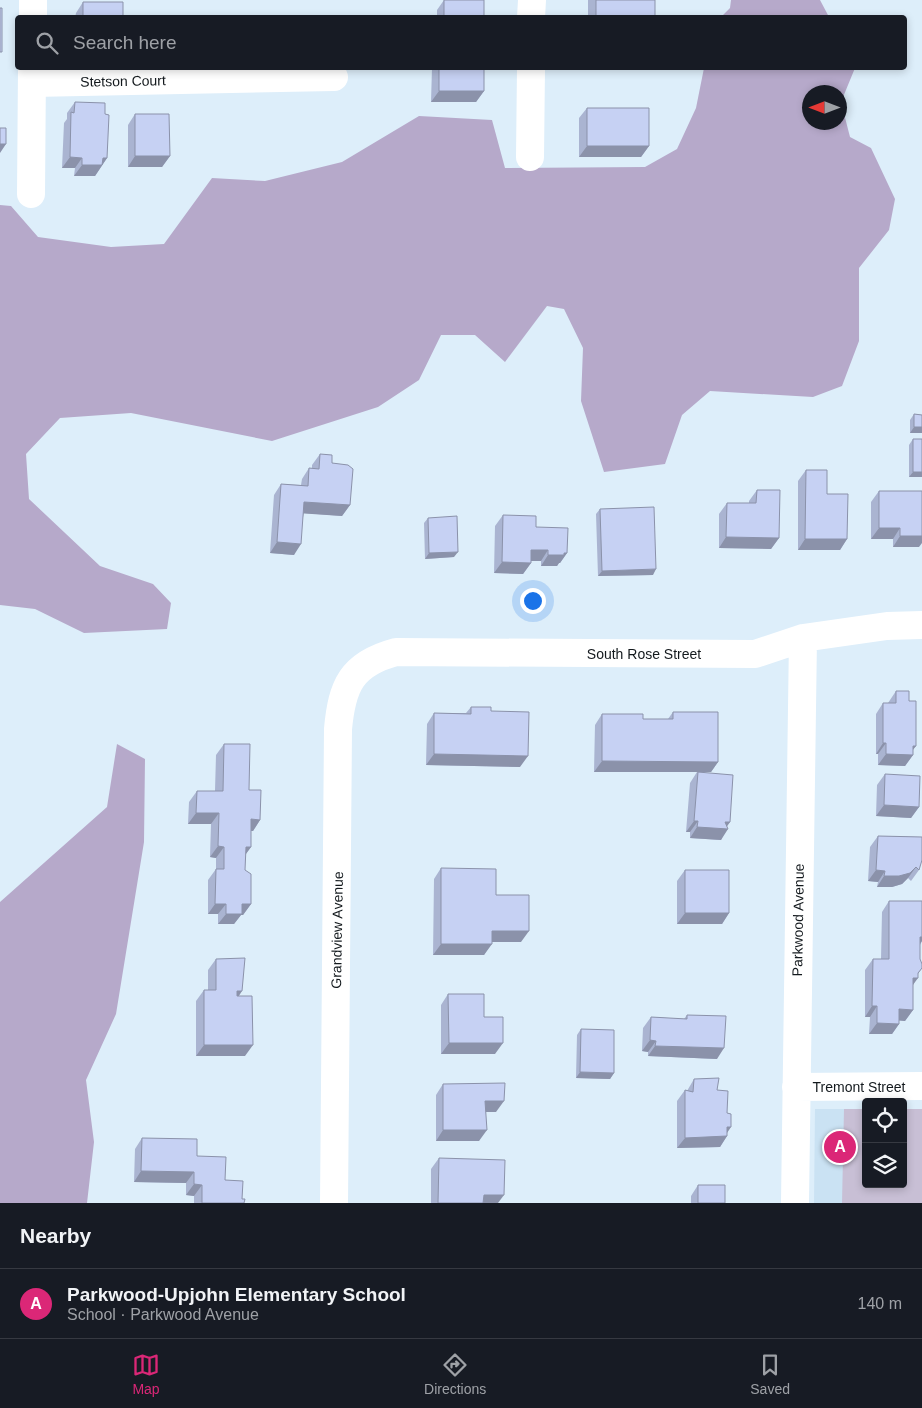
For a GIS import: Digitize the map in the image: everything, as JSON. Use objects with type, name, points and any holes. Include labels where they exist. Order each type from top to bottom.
[{"type":"street","points":[[33,0],[33,15]]},
{"type":"street","points":[[532,0],[532,15]]},
{"type":"street","points":[[530,157],[531,70]]},
{"type":"street","points":[[31,194],[32,75]]},
{"type":"street","name":"Stetson Court","points":[[32,75],[334,77]]},
{"type":"street","name":"South Rose Street","points":[[366,665],[379,657],[396,652],[755,654],[802,638],[887,626],[922,625]]},
{"type":"street","name":"Parkwood Avenue","points":[[795,1203],[802,638]]},
{"type":"street","name":"Grandview Avenue","points":[[334,1203],[338,729],[342,695],[352,677],[366,665]]},
{"type":"street","name":"Tremont Street","points":[[796,1087],[922,1086]]},
{"type":"shaded area","points":[[731,0],[820,0],[828,15],[723,15],[730,8]]},
{"type":"shaded area","points":[[704,70],[854,70],[847,87],[847,85],[802,85],[802,130],[847,130],[847,125],[850,137],[871,148],[895,199],[889,230],[859,268],[859,341],[842,386],[813,397],[710,391],[682,415],[665,464],[604,472],[581,401],[583,348],[564,309],[547,306],[505,362],[475,335],[441,335],[419,380],[378,407],[272,441],[131,413],[60,418],[26,454],[29,499],[100,566],[153,584],[171,603],[167,629],[84,633],[35,609],[0,605],[0,205],[11,206],[38,237],[111,247],[164,244],[212,178],[265,181],[342,162],[419,116],[492,120],[505,168],[645,167],[677,149],[696,108]]},
{"type":"shaded area","points":[[117,744],[145,759],[144,842],[116,1014],[86,1080],[94,1142],[87,1203],[0,1203],[0,902],[107,807]]},
{"type":"shaded area","points":[[815,1109],[862,1109],[862,1188],[907,1188],[907,1109],[922,1109],[922,1203],[814,1203]]},
{"type":"shaded area","points":[[844,1109],[862,1109],[862,1188],[907,1188],[907,1109],[922,1109],[922,1203],[842,1203]]},
{"type":"building","points":[[444,0],[484,0],[484,15],[444,15]]},
{"type":"building","points":[[596,0],[655,0],[655,15],[596,15]]},
{"type":"building","points":[[83,2],[123,2],[123,15],[83,15]]},
{"type":"building","points":[[0,8],[2,8],[2,52],[0,52]]},
{"type":"building","points":[[439,70],[484,70],[484,91],[439,91]]},
{"type":"building","points":[[75,102],[105,103],[105,114],[109,115],[107,158],[103,158],[102,165],[82,165],[82,158],[70,157],[71,112],[74,113]]},
{"type":"building","points":[[587,108],[649,108],[649,146],[587,146]]},
{"type":"building","points":[[135,114],[169,114],[170,156],[135,156]]},
{"type":"building","points":[[0,128],[6,128],[6,144],[0,144]]},
{"type":"building","points":[[914,414],[922,415],[922,427],[914,427]]},
{"type":"building","points":[[913,439],[922,439],[922,472],[913,472]]},
{"type":"building","points":[[320,454],[332,455],[332,463],[348,465],[353,469],[350,505],[304,502],[301,544],[277,542],[281,484],[308,486],[309,468],[319,469]]},
{"type":"building","points":[[806,470],[827,470],[827,494],[848,494],[847,539],[805,539]]},
{"type":"building","points":[[757,490],[780,490],[779,538],[726,537],[727,503],[756,503]]},
{"type":"building","points":[[879,491],[922,491],[922,536],[900,536],[900,528],[879,528]]},
{"type":"building","points":[[654,507],[656,569],[602,571],[600,509]]},
{"type":"building","points":[[503,515],[536,516],[536,527],[568,528],[567,553],[564,553],[564,555],[548,555],[548,550],[531,550],[531,563],[502,562]]},
{"type":"building","points":[[457,516],[458,552],[429,553],[428,518]]},
{"type":"building","points":[[896,691],[909,691],[909,701],[916,701],[916,746],[913,746],[913,755],[886,754],[886,743],[883,743],[883,703],[896,703]]},
{"type":"building","points":[[471,707],[491,707],[491,711],[529,712],[528,756],[434,754],[434,713],[471,714]]},
{"type":"building","points":[[673,712],[718,712],[718,762],[602,761],[602,714],[643,714],[643,719],[673,719]]},
{"type":"building","points":[[224,744],[250,744],[249,790],[261,790],[260,820],[251,819],[251,847],[246,847],[245,870],[251,874],[251,904],[242,904],[242,914],[226,914],[226,904],[215,904],[216,869],[224,869],[224,847],[218,846],[219,813],[196,813],[197,791],[223,791]]},
{"type":"building","points":[[698,772],[733,775],[730,822],[725,822],[728,829],[697,827],[698,821],[694,821]]},
{"type":"building","points":[[885,774],[920,776],[919,807],[884,805]]},
{"type":"building","points":[[878,836],[922,837],[922,860],[919,870],[916,867],[910,873],[899,876],[884,876],[885,871],[876,870]]},
{"type":"building","points":[[441,868],[496,869],[496,895],[529,895],[529,931],[492,931],[492,944],[441,944]]},
{"type":"building","points":[[685,870],[729,870],[729,913],[685,913]]},
{"type":"building","points":[[889,901],[922,901],[920,959],[922,968],[918,973],[918,978],[913,978],[913,1010],[899,1009],[899,1024],[877,1023],[877,1006],[872,1006],[873,959],[889,959]]},
{"type":"building","points":[[245,958],[242,991],[237,991],[237,996],[252,996],[253,1045],[204,1045],[204,990],[216,990],[216,959]]},
{"type":"building","points":[[448,994],[484,994],[484,1017],[503,1017],[503,1043],[449,1043]]},
{"type":"building","points":[[687,1015],[726,1016],[724,1048],[655,1046],[656,1041],[650,1040],[651,1017],[687,1019]]},
{"type":"building","points":[[581,1029],[614,1030],[614,1073],[580,1072]]},
{"type":"building","points":[[719,1078],[717,1090],[728,1091],[727,1113],[731,1114],[731,1127],[727,1127],[727,1136],[685,1138],[685,1090],[693,1092],[694,1079]]},
{"type":"building","points":[[505,1083],[504,1101],[485,1101],[487,1130],[443,1130],[443,1084]]},
{"type":"building","points":[[142,1138],[197,1139],[197,1156],[226,1157],[225,1180],[243,1181],[242,1199],[245,1199],[244,1203],[202,1203],[202,1185],[194,1184],[194,1172],[141,1171]]},
{"type":"building","points":[[439,1158],[505,1160],[504,1195],[484,1195],[483,1203],[438,1203]]},
{"type":"building","points":[[698,1185],[725,1185],[725,1203],[698,1203]]},
{"type":"place","name":"Parkwood-Upjohn Elementary School","points":[[840,1147]]}]
